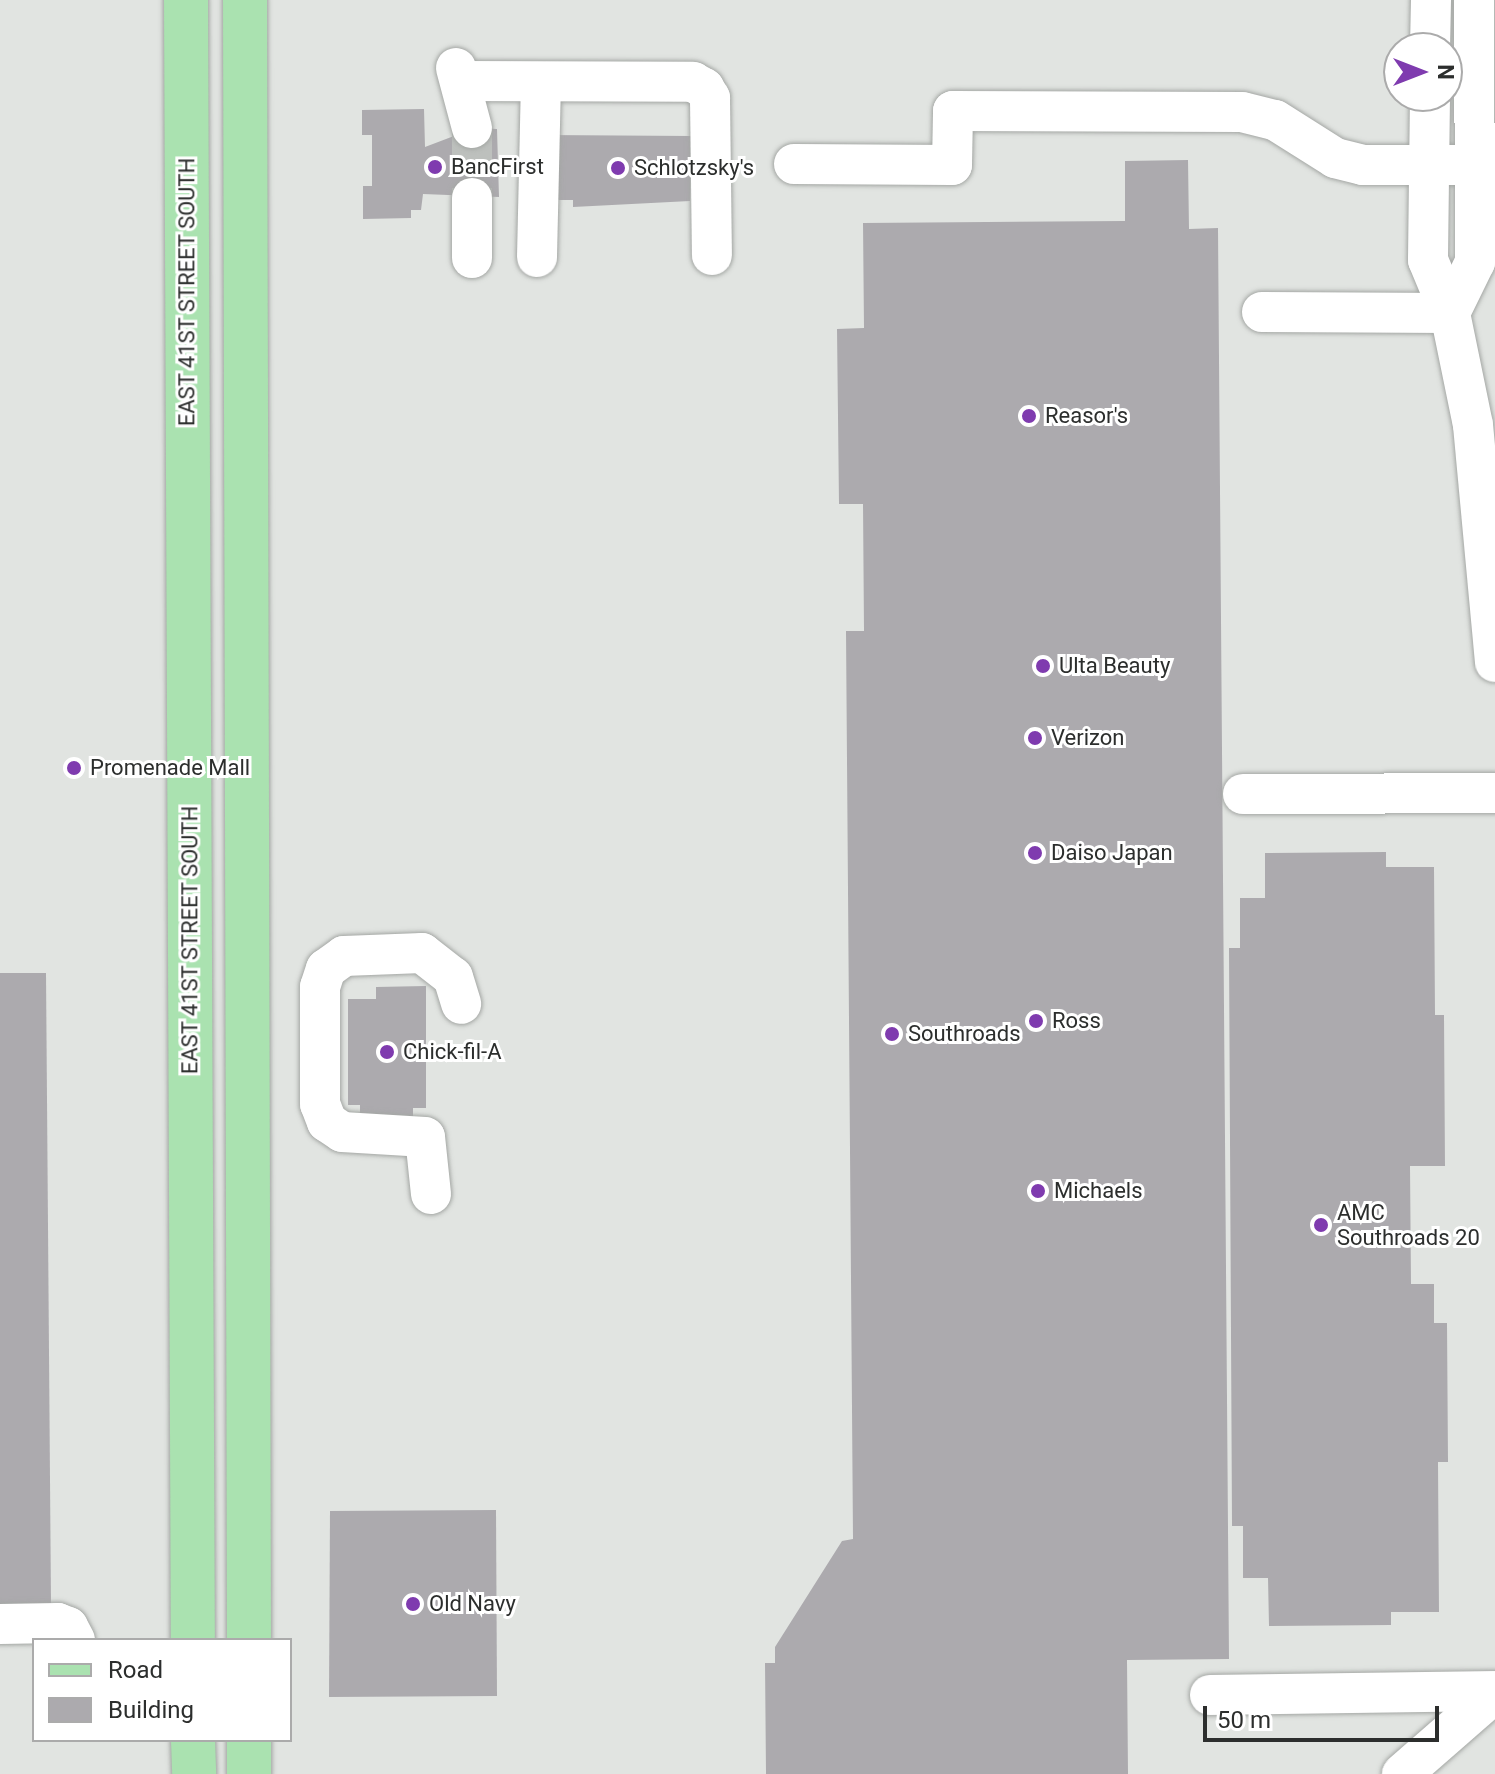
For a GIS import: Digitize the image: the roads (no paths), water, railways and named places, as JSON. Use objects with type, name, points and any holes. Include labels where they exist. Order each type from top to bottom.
[{"type":"main road","name":"EAST 41ST STREET SOUTH","points":[[186,0],[193,1638]]},
{"type":"main road","points":[[245,0],[249,1638]]},
{"type":"main road","points":[[191,854],[246,854]]},
{"type":"main road","points":[[189,904],[246,898]]},
{"type":"main road","points":[[193,1585],[250,1585]]},
{"type":"main road","points":[[193,1742],[194,1774]]},
{"type":"main road","points":[[249,1742],[249,1774]]},
{"type":"lane","points":[[1430,32],[1431,0]]},
{"type":"lane","points":[[1450,313],[1475,262],[1474,0]]},
{"type":"lane","points":[[472,128],[458,75],[541,82],[693,82],[704,88],[710,98],[712,255]]},
{"type":"lane","points":[[537,257],[541,82]]},
{"type":"lane","points":[[794,164],[952,165],[953,111],[1014,111],[1242,112],[1275,120],[1335,158],[1363,165],[1475,165]]},
{"type":"lane","points":[[1430,112],[1428,260],[1450,313],[1473,425],[1495,662]]},
{"type":"lane","points":[[472,198],[472,258]]},
{"type":"lane","points":[[1262,312],[1450,313]]},
{"type":"lane","points":[[1243,794],[1495,793]]},
{"type":"lane","points":[[431,1194],[431,1153],[425,1137],[342,1132],[327,1122],[320,1104],[320,987],[326,969],[344,956],[422,953],[453,977],[461,1004]]},
{"type":"lane","points":[[0,1624],[58,1623],[68,1627],[74,1638]]},
{"type":"lane","points":[[1210,1695],[1495,1692]]},
{"type":"lane","points":[[1402,1774],[1495,1692]]},
{"type":"tunnel","points":[[472,128],[472,198]]},
{"type":"place","name":"BancFirst","points":[[435,167]]},
{"type":"place","name":"Schlotzsky's","points":[[618,168]]},
{"type":"place","name":"Reasor's","points":[[1029,416]]},
{"type":"place","name":"Ulta Beauty","points":[[1043,666]]},
{"type":"place","name":"Verizon","points":[[1035,738]]},
{"type":"place","name":"Promenade Mall","points":[[74,768]]},
{"type":"place","name":"Daiso Japan","points":[[1035,853]]},
{"type":"place","name":"Ross","points":[[1036,1021]]},
{"type":"place","name":"Southroads","points":[[892,1034]]},
{"type":"place","name":"Chick-fil-A","points":[[387,1052]]},
{"type":"place","name":"Michaels","points":[[1038,1191]]},
{"type":"place","name":"AMC Southroads 20","points":[[1321,1225]]},
{"type":"place","name":"Old Navy","points":[[413,1604]]}]
